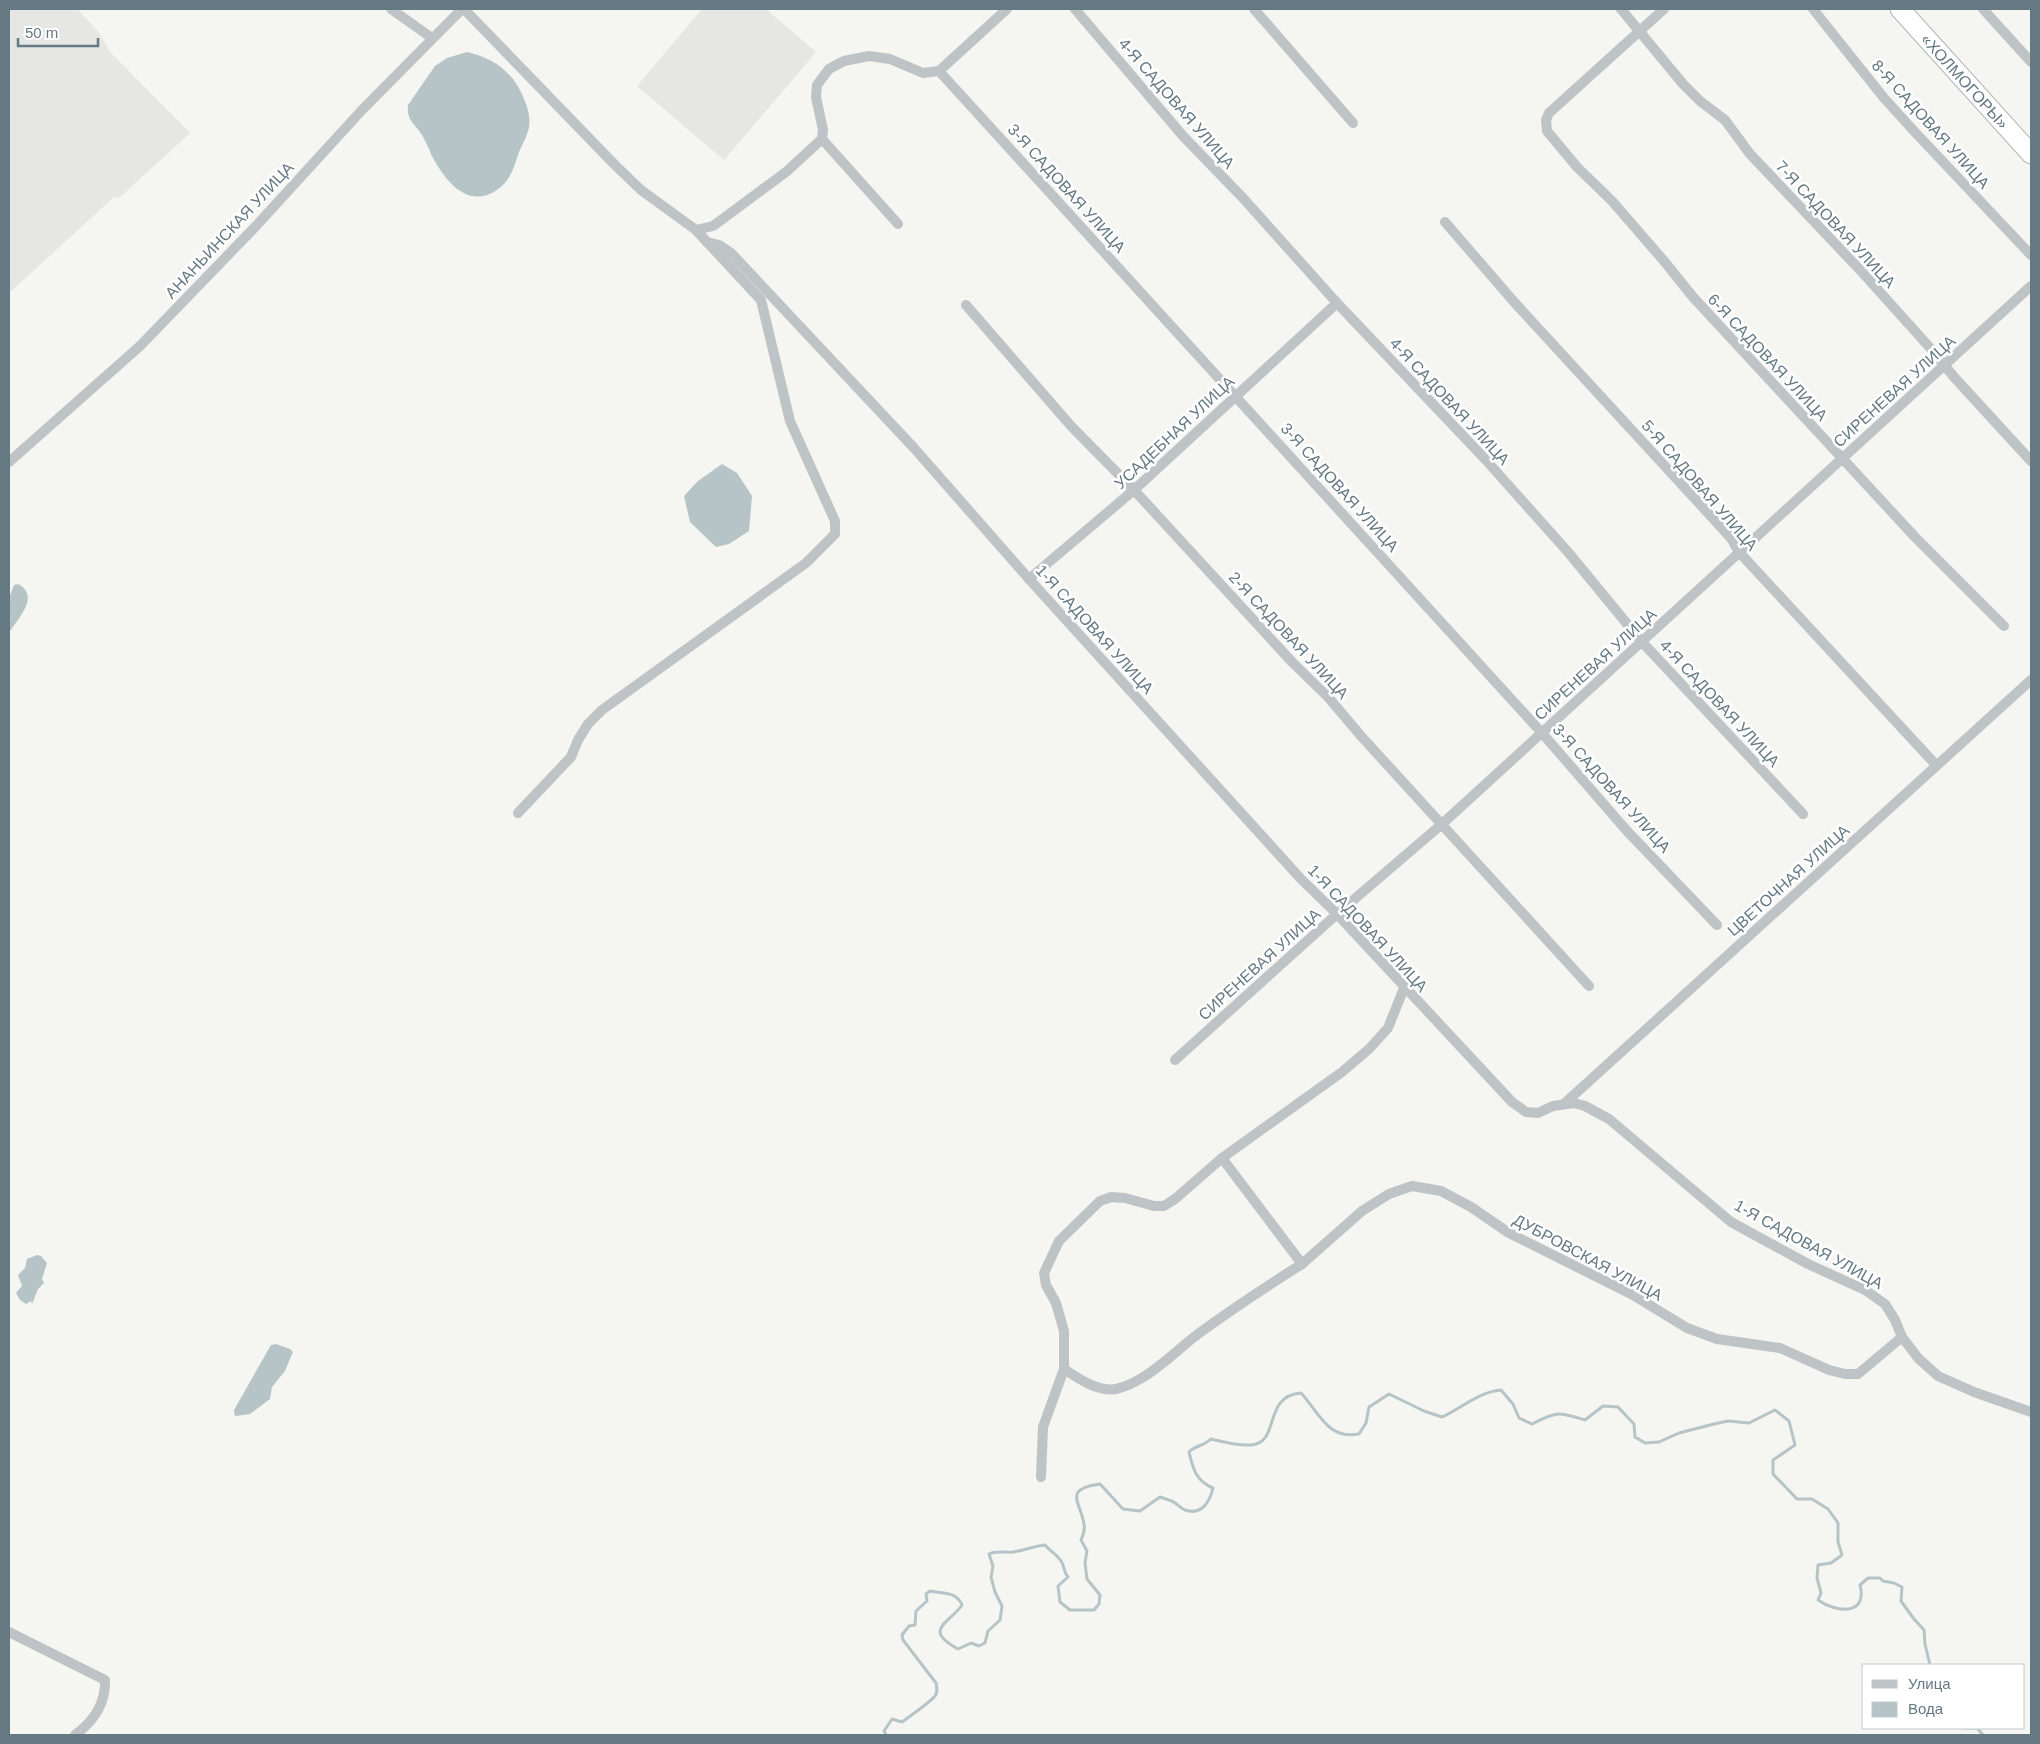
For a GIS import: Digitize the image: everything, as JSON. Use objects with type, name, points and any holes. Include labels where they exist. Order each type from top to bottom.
[{"type":"highway","name":"«ХОЛМОГОРЫ»","points":[[1900,9],[2031,154]]},
{"type":"street","points":[[392,9],[432,38]]},
{"type":"street","points":[[463,9],[615,165],[641,190],[696,230],[761,300],[790,421],[836,521],[835,534],[806,563],[602,710],[588,724],[570,757],[518,812]]},
{"type":"street","name":"АНАНЬИНСКАЯ УЛИЦА","points":[[9,462],[140,346],[257,225],[362,110],[463,9]]},
{"type":"street","points":[[898,224],[822,139],[822,130],[816,104],[817,85],[823,75],[837,64],[868,56],[890,59],[923,73],[940,71],[1007,9]]},
{"type":"street","name":"4-Я САДОВАЯ УЛИЦА","points":[[1075,9],[1183,136],[1243,198],[1337,303],[1485,459],[1568,552],[1642,642],[1803,814]]},
{"type":"street","points":[[1254,9],[1354,123]]},
{"type":"street","name":"7-Я САДОВАЯ УЛИЦА","points":[[1621,9],[1683,84],[1700,101],[1724,120],[1750,154],[1861,271],[2031,461]]},
{"type":"street","points":[[1640,30],[1664,9]]},
{"type":"street","name":"8-Я САДОВАЯ УЛИЦА","points":[[1812,9],[1907,124],[2031,255]]},
{"type":"street","points":[[1982,9],[2031,62]]},
{"type":"street","name":"6-Я САДОВАЯ УЛИЦА","points":[[1640,30],[1548,113],[1546,120],[1547,131],[1577,167],[1612,201],[1693,297],[1915,537],[2004,626]]},
{"type":"street","name":"3-Я САДОВАЯ УЛИЦА","points":[[940,71],[1542,733],[1627,831],[1717,925]]},
{"type":"street","points":[[696,230],[712,226],[728,215],[786,172],[822,139]]},
{"type":"street","name":"5-Я САДОВАЯ УЛИЦА","points":[[1445,222],[1516,303],[1731,538],[1739,552],[1936,765]]},
{"type":"street","name":"1-Я САДОВАЯ УЛИЦА","points":[[707,242],[719,245],[731,253],[778,302],[914,448],[1029,580],[1301,879],[1337,914],[1512,1102],[1526,1112],[1538,1113],[1565,1103],[1574,1103],[1585,1106],[1609,1119],[1731,1222],[1808,1264],[1865,1290],[1885,1304],[1896,1320],[1902,1337],[1918,1358],[1938,1376],[1974,1392],[2031,1412]]},
{"type":"street","name":"СИРЕНЕВАЯ УЛИЦА","points":[[1175,1060],[1337,914],[1442,824],[2031,286]]},
{"type":"street","points":[[761,300],[778,302]]},
{"type":"street","name":"УСАДЕБНАЯ УЛИЦА","points":[[1029,580],[1134,490],[1337,303]]},
{"type":"street","name":"2-Я САДОВАЯ УЛИЦА","points":[[966,305],[1072,426],[1134,490],[1292,662],[1328,697],[1361,736],[1588,986]]},
{"type":"street","name":"ЦВЕТОЧНАЯ УЛИЦА","points":[[1565,1103],[2031,680]]},
{"type":"street","points":[[1040,1477],[1043,1427],[1064,1369],[1064,1331],[1056,1303],[1046,1285],[1044,1273],[1059,1241],[1100,1201],[1111,1197],[1125,1198],[1154,1206],[1164,1206],[1181,1194],[1222,1158],[1342,1072],[1369,1049],[1388,1028],[1404,988]]},
{"type":"street","points":[[1222,1158],[1302,1264]]},
{"type":"street","name":"ДУБРОВСКАЯ УЛИЦА","points":[[1064,1369],[1082,1381],[1101,1389],[1116,1389],[1136,1381],[1166,1361],[1196,1335],[1302,1264],[1362,1211],[1389,1194],[1412,1186],[1441,1191],[1471,1207],[1509,1233],[1633,1295],[1687,1328],[1718,1339],[1780,1348],[1829,1370],[1858,1374],[1902,1337]]},
{"type":"street","points":[[9,1632],[105,1680],[106,1693],[100,1707],[90,1724],[75,1735]]},
{"type":"shaded area","points":[[9,9],[77,9],[98,31],[110,52],[190,133],[120,197],[113,198],[9,293]]},
{"type":"shaded area","points":[[702,9],[766,9],[816,52],[724,160],[637,86]]},
{"type":"water","points":[[467,52],[496,64],[511,77],[522,94],[529,118],[527,134],[513,170],[502,186],[491,194],[480,197],[461,191],[444,176],[422,135],[408,114],[408,105],[435,66],[447,58]]},
{"type":"water","points":[[722,464],[737,473],[752,496],[749,531],[729,544],[716,547],[690,522],[684,496],[698,481]]},
{"type":"water","points":[[18,584],[25,589],[28,596],[27,603],[9,634],[9,598],[14,585]]},
{"type":"water","points":[[37,1255],[41,1256],[47,1263],[42,1279],[44,1283],[38,1289],[32,1304],[31,1301],[26,1304],[20,1300],[16,1293],[22,1286],[18,1275],[25,1268],[27,1259]]},
{"type":"water","points":[[276,1344],[293,1352],[285,1371],[272,1387],[270,1399],[250,1414],[235,1416],[234,1410],[271,1345]]},
{"type":"waterway","points":[[886,1735],[884,1731],[892,1719],[902,1722],[937,1693],[936,1683],[903,1640],[902,1635],[909,1626],[915,1625],[916,1611],[927,1601],[926,1594],[930,1591],[953,1595],[962,1605],[940,1631],[947,1642],[958,1649],[971,1643],[979,1646],[985,1643],[988,1631],[1000,1620],[1002,1606],[995,1592],[991,1577],[993,1566],[989,1554],[1045,1545],[1061,1561],[1068,1577],[1058,1586],[1060,1602],[1070,1610],[1094,1610],[1099,1604],[1100,1595],[1087,1579],[1085,1563],[1087,1551],[1081,1540],[1084,1524],[1077,1493],[1088,1486],[1100,1484],[1123,1509],[1140,1511],[1160,1497],[1173,1502],[1185,1510],[1196,1511],[1201,1509],[1210,1498],[1213,1488],[1203,1482],[1196,1474],[1189,1452],[1211,1439],[1241,1445],[1251,1445],[1260,1442],[1266,1436],[1281,1402],[1289,1396],[1301,1393],[1331,1429],[1348,1435],[1359,1434],[1366,1423],[1369,1407],[1389,1394],[1424,1411],[1442,1417],[1477,1397],[1501,1390],[1513,1404],[1519,1418],[1532,1424],[1558,1414],[1585,1420],[1603,1406],[1618,1407],[1634,1424],[1635,1437],[1645,1443],[1659,1442],[1679,1433],[1728,1421],[1749,1423],[1775,1410],[1789,1421],[1795,1445],[1773,1460],[1773,1474],[1797,1499],[1812,1499],[1828,1509],[1838,1523],[1838,1542],[1842,1555],[1831,1563],[1818,1565],[1817,1578],[1821,1593],[1818,1600],[1841,1609],[1855,1607],[1859,1603],[1861,1595],[1860,1585],[1868,1578],[1880,1578],[1883,1581],[1902,1587],[1901,1601],[1924,1630],[1930,1664]]},
{"type":"waterway","points":[[1978,1729],[1983,1735]]}]
